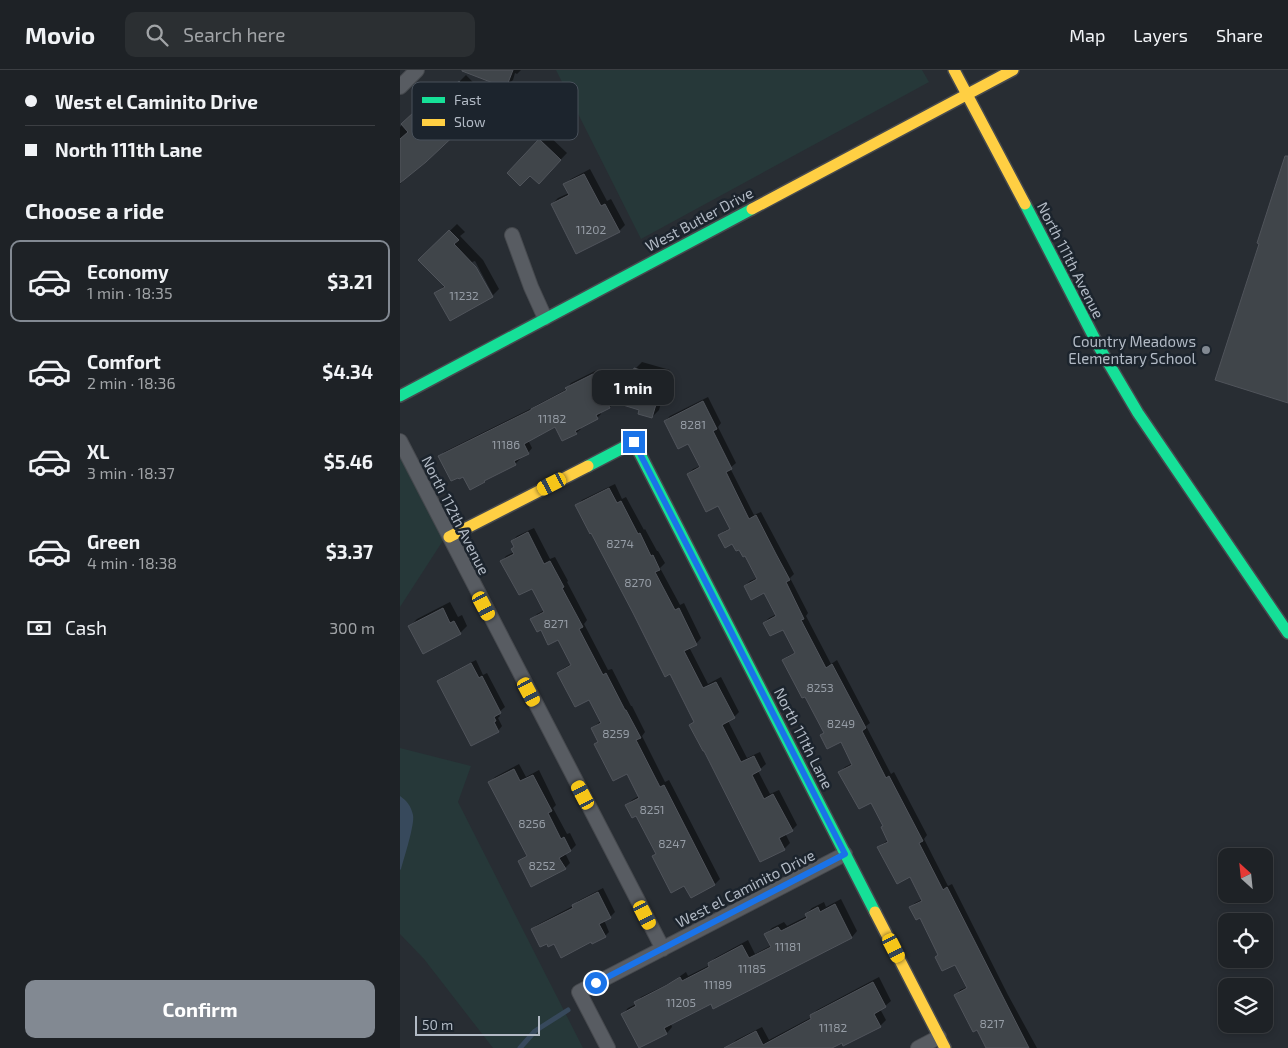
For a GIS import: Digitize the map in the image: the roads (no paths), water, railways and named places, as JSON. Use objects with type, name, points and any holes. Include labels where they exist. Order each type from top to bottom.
[{"type":"street","points":[[400,87],[417,70]]},
{"type":"street","name":"North 111th Avenue","points":[[954,70],[1106,360],[1138,413],[1288,633]]},
{"type":"street","name":"West Butler Drive","points":[[400,396],[1013,70]]},
{"type":"street","points":[[512,234],[544,318]]},
{"type":"street","name":"North 112th Avenue","points":[[400,442],[663,949]]},
{"type":"street","name":"North 111th Lane","points":[[449,537],[634,442],[942,1042]]},
{"type":"street","name":"West el Caminito Drive","points":[[608,1048],[579,992],[845,854]]},
{"type":"street","points":[[918,1048],[942,1042]]},
{"type":"water","points":[[400,796],[410,806],[413,819],[409,841],[400,870]]},
{"type":"waterway","points":[[520,1048],[535,1031],[568,1010]]},
{"type":"place","name":"Country Meadows Elementary School","points":[[1206,350]]}]
